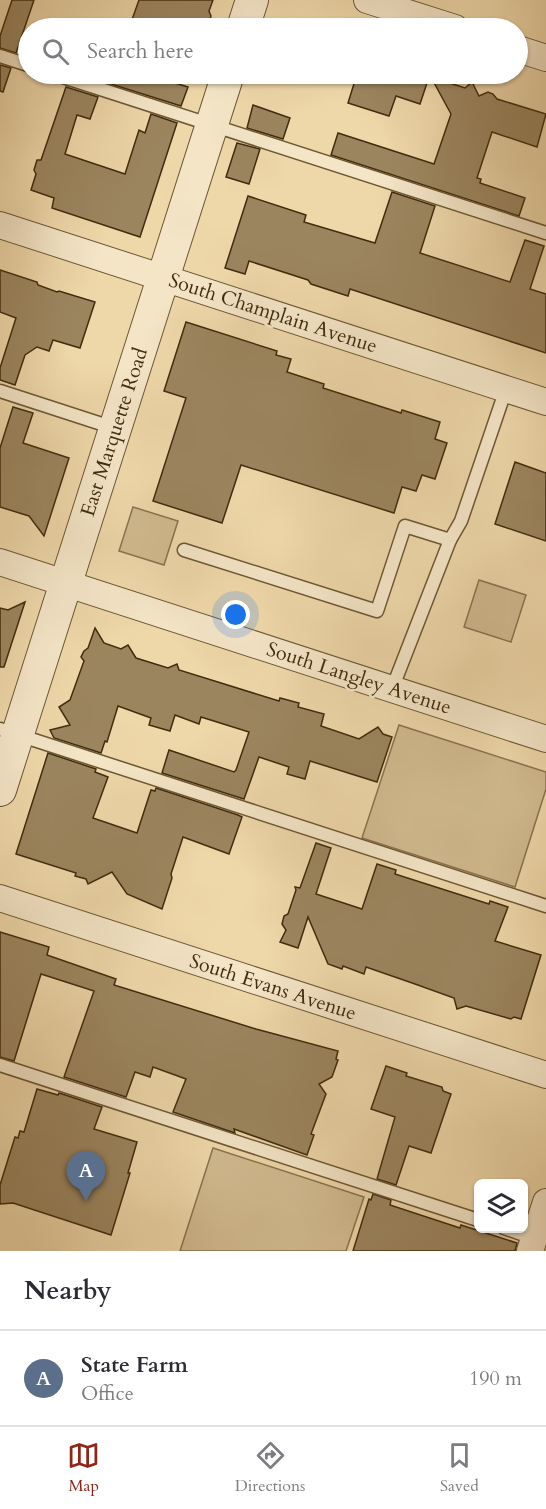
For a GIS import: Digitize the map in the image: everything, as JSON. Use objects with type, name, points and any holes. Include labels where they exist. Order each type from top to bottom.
[{"type":"street","points":[[246,18],[252,0]]},
{"type":"street","points":[[367,0],[424,18]]},
{"type":"street","points":[[528,52],[546,58]]},
{"type":"street","name":"East Marquette Road","points":[[0,790],[9,732],[66,583],[225,84]]},
{"type":"street","name":"South Champlain Avenue","points":[[0,225],[546,402]]},
{"type":"street","name":"South Langley Avenue","points":[[0,562],[546,739]]},
{"type":"street","name":"South Evans Avenue","points":[[0,898],[546,1075]]},
{"type":"street","points":[[537,1244],[546,1202]]},
{"type":"lane","points":[[0,56],[18,62]]},
{"type":"lane","points":[[85,84],[546,233]]},
{"type":"lane","points":[[392,689],[450,540],[461,521],[506,389]]},
{"type":"lane","points":[[0,391],[115,428]]},
{"type":"lane","points":[[184,550],[377,611],[405,526],[450,540]]},
{"type":"lane","points":[[9,732],[546,906]]},
{"type":"lane","points":[[0,1065],[474,1219]]},
{"type":"lane","points":[[514,1233],[537,1244]]},
{"type":"shaded area","points":[[133,507],[178,521],[164,565],[119,551]]},
{"type":"shaded area","points":[[479,580],[526,595],[511,642],[464,627]]},
{"type":"shaded area","points":[[399,725],[546,772],[546,789],[515,887],[362,838]]},
{"type":"shaded area","points":[[213,1148],[364,1197],[346,1251],[180,1251]]},
{"type":"building","points":[[12,0],[34,0],[28,18],[18,18],[16,53],[0,48],[0,36]]},
{"type":"building","points":[[139,0],[213,0],[209,11],[210,18],[133,18]]},
{"type":"building","points":[[0,65],[11,68],[3,92],[0,91]]},
{"type":"building","points":[[111,84],[178,84],[188,87],[181,106]]},
{"type":"building","points":[[354,84],[427,84],[420,104],[396,96],[389,116],[348,103]]},
{"type":"building","points":[[435,84],[453,84],[465,88],[473,84],[479,96],[488,92],[497,99],[546,114],[537,147],[492,132],[477,178],[481,179],[480,183],[525,198],[519,216],[331,155],[338,133],[434,164],[451,114]]},
{"type":"building","points":[[66,87],[98,97],[90,119],[77,115],[65,154],[125,174],[139,130],[145,133],[151,114],[177,123],[140,237],[52,208],[54,198],[31,190],[37,160],[41,160]]},
{"type":"building","points":[[253,105],[290,118],[283,139],[247,128]]},
{"type":"building","points":[[237,143],[260,149],[249,184],[226,177]]},
{"type":"building","points":[[392,192],[435,206],[420,253],[510,282],[525,240],[544,246],[530,289],[546,294],[546,353],[350,289],[348,296],[249,261],[245,274],[225,268],[248,196],[306,215],[304,222],[375,243]]},
{"type":"building","points":[[0,270],[37,282],[38,285],[57,292],[95,302],[80,348],[53,340],[49,351],[37,347],[25,355],[15,385],[0,380],[0,368],[16,318],[0,312]]},
{"type":"building","points":[[186,322],[277,351],[276,355],[291,359],[287,372],[324,384],[323,388],[401,413],[402,410],[440,422],[435,439],[447,443],[435,479],[422,475],[416,491],[402,487],[394,513],[241,465],[222,523],[153,501],[186,398],[164,391]]},
{"type":"building","points":[[13,407],[33,413],[23,443],[69,458],[44,536],[29,516],[0,507],[0,448]]},
{"type":"building","points":[[515,462],[546,473],[546,541],[495,524]]},
{"type":"building","points":[[25,602],[4,667],[0,667],[0,608],[8,610]]},
{"type":"building","points":[[95,628],[104,643],[121,649],[128,645],[136,658],[168,668],[177,664],[179,670],[279,701],[280,698],[299,703],[298,707],[324,714],[321,726],[359,739],[378,727],[383,734],[392,737],[377,782],[310,761],[305,779],[287,774],[289,767],[259,757],[244,799],[162,773],[169,750],[234,772],[236,770],[249,732],[201,717],[199,724],[175,715],[170,731],[149,725],[151,718],[118,706],[107,742],[105,741],[101,753],[54,738],[50,730],[70,725],[59,707],[70,700],[84,661],[81,657],[88,648]]},
{"type":"building","points":[[48,753],[96,769],[95,772],[108,777],[93,818],[137,833],[151,790],[155,791],[156,788],[242,817],[229,854],[183,837],[162,909],[127,894],[112,872],[88,884],[86,879],[75,876],[76,873],[16,854]]},
{"type":"building","points":[[316,843],[331,848],[316,894],[362,909],[377,864],[396,870],[395,874],[489,904],[490,901],[508,907],[495,941],[541,955],[521,1019],[514,1017],[511,1019],[466,1006],[457,1009],[454,998],[415,984],[366,967],[364,974],[343,966],[342,969],[328,964],[308,917],[298,948],[280,942],[286,930],[282,924],[284,916],[288,914],[295,887],[300,888]]},
{"type":"building","points":[[0,932],[49,947],[47,955],[116,979],[114,985],[256,1029],[338,1051],[336,1059],[338,1060],[332,1077],[319,1084],[326,1094],[311,1134],[314,1135],[307,1155],[234,1129],[235,1133],[173,1112],[186,1079],[153,1067],[150,1077],[135,1072],[126,1097],[64,1077],[94,991],[41,974],[14,1061],[0,1057]]},
{"type":"building","points":[[386,1066],[407,1073],[406,1076],[442,1087],[443,1091],[451,1094],[431,1153],[409,1146],[396,1185],[377,1179],[395,1117],[371,1109]]},
{"type":"building","points":[[37,1089],[58,1095],[59,1093],[102,1107],[94,1129],[137,1142],[111,1235],[13,1203],[0,1204],[0,1185],[15,1137],[18,1138],[20,1131],[24,1132]]},
{"type":"building","points":[[373,1194],[391,1200],[390,1205],[460,1228],[461,1225],[474,1229],[474,1233],[486,1233],[517,1243],[515,1251],[353,1251],[369,1199],[371,1200]]},
{"type":"place","name":"State Farm","points":[[86,1201]]}]
